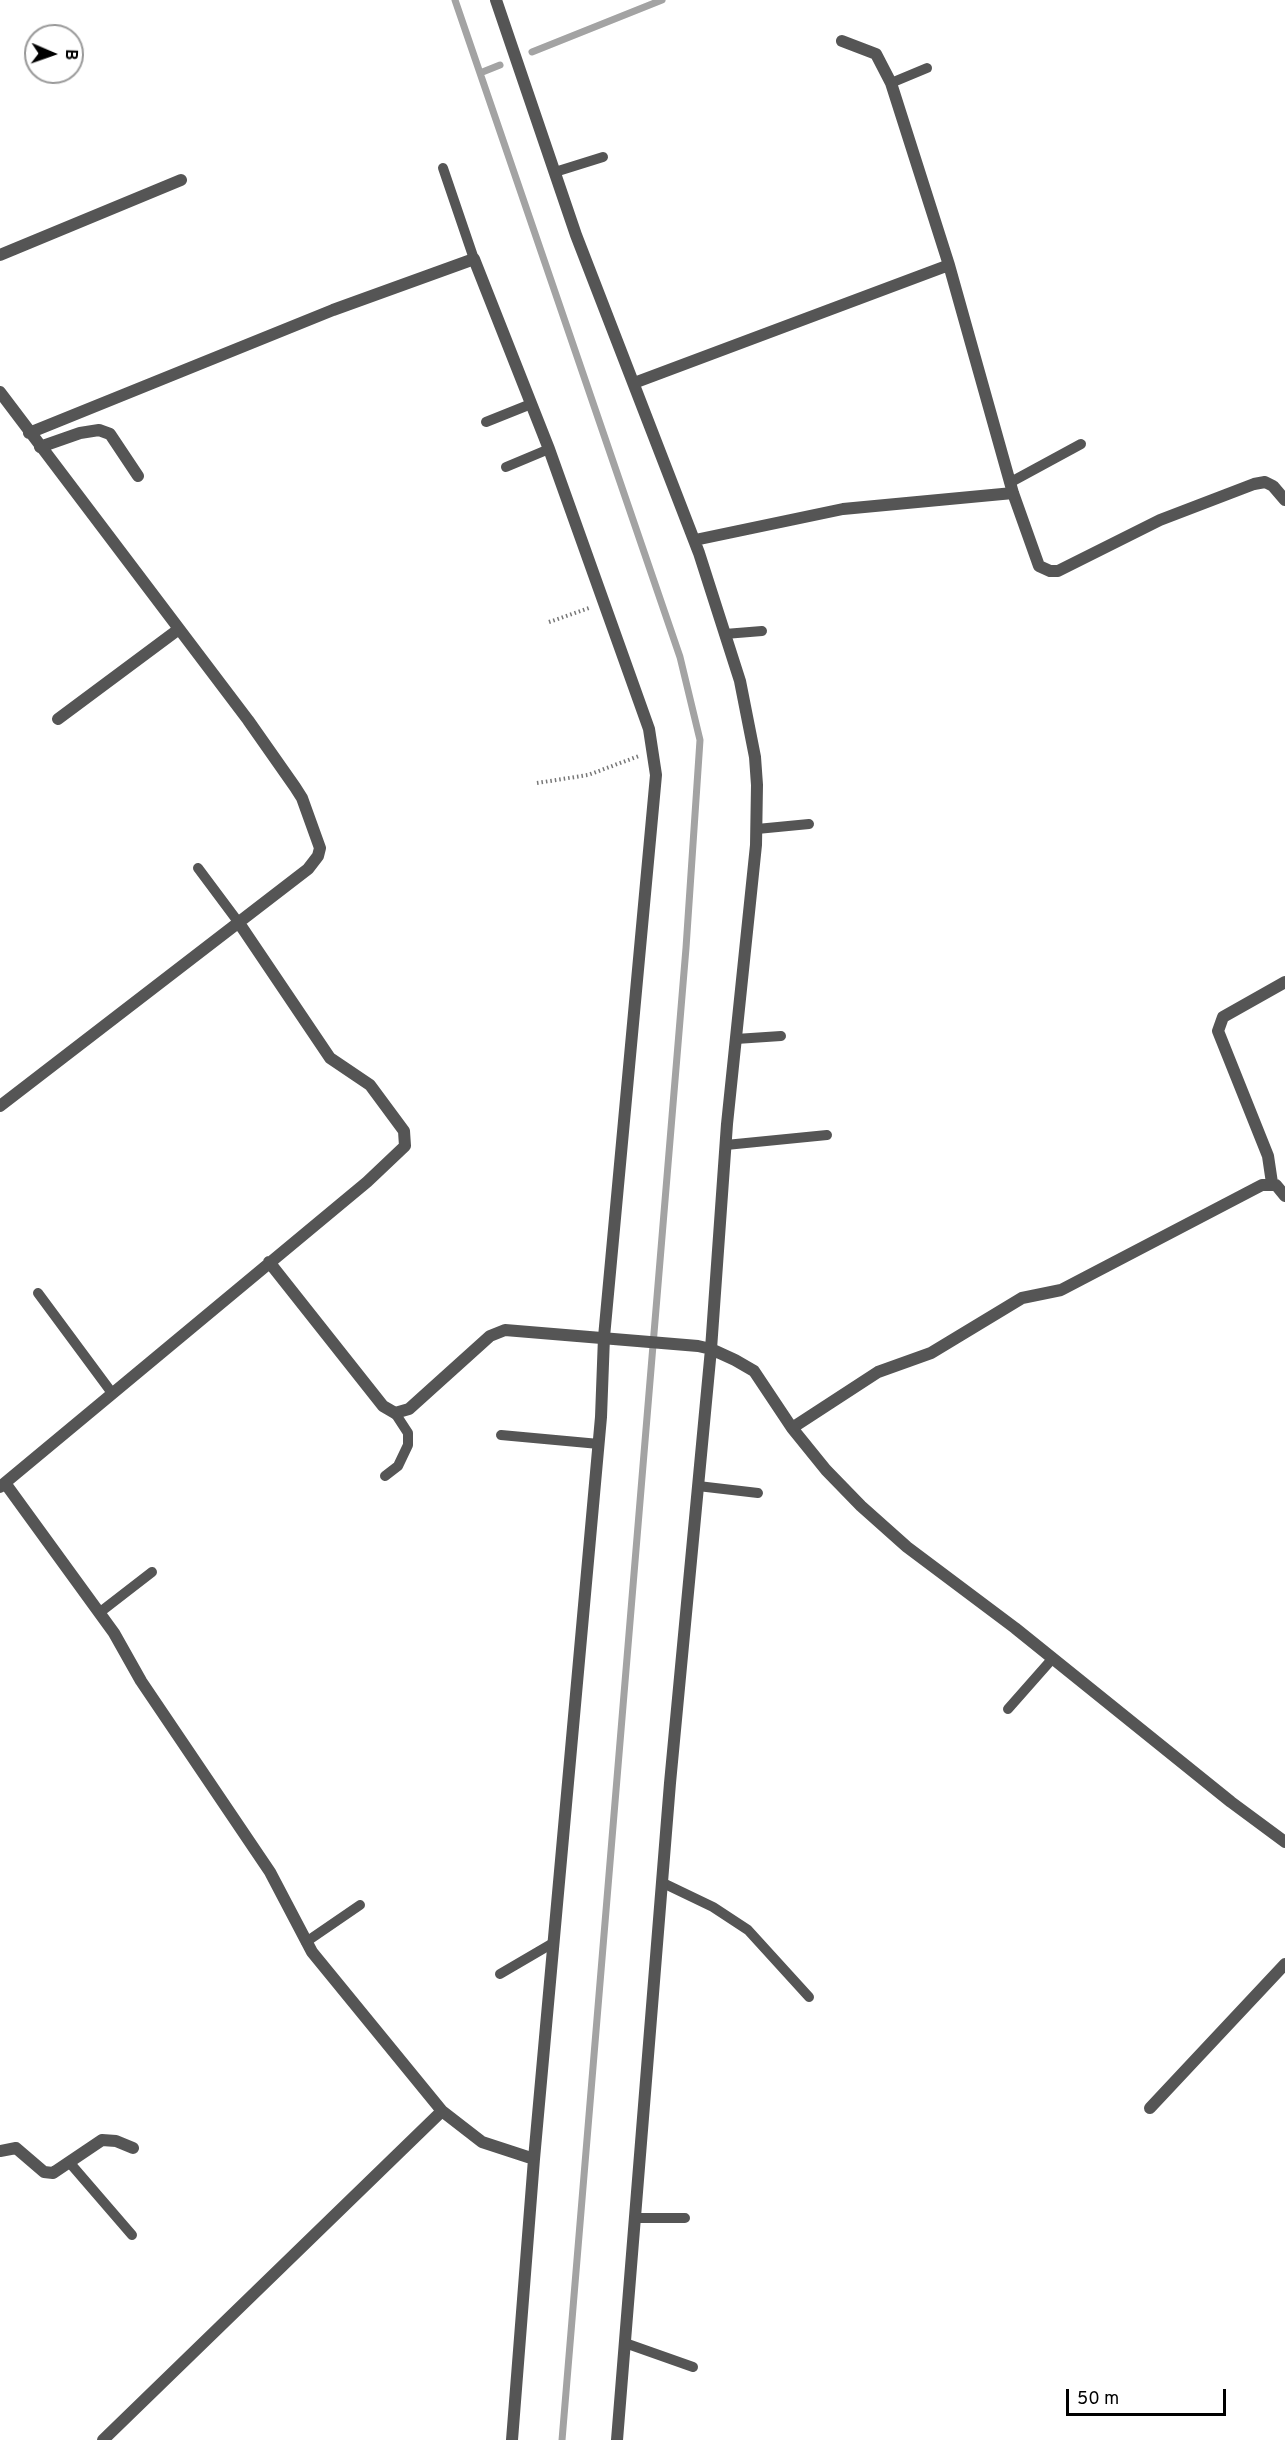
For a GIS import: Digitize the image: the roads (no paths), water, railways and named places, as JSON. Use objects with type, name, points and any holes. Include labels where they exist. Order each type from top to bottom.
[{"type":"street","points":[[496,0],[555,172],[695,540],[740,681],[755,757],[757,829],[704,1348],[698,1486],[617,2440]]},
{"type":"street","points":[[842,41],[876,54],[891,83],[949,264],[1012,488],[1034,557],[1040,566],[1050,572],[1058,571],[1160,520],[1254,484],[1264,483],[1273,486],[1285,500]]},
{"type":"street","points":[[0,255],[181,180]]},
{"type":"street","points":[[29,433],[333,310],[474,260],[549,449],[649,729],[656,774],[609,1337],[534,2159],[512,2440]]},
{"type":"street","points":[[634,383],[949,264]]},
{"type":"street","points":[[0,392],[295,787],[320,848],[314,862],[239,923],[0,1106]]},
{"type":"street","points":[[40,447],[80,433],[99,430],[111,434],[138,476]]},
{"type":"street","points":[[695,540],[843,509],[1012,488]]},
{"type":"street","points":[[58,719],[179,629]]},
{"type":"street","points":[[239,923],[330,1058],[370,1085],[404,1131],[405,1146],[368,1182],[3,1485],[99,1613],[141,1681],[270,1872],[306,1942],[442,2111],[482,2142],[534,2159]]},
{"type":"street","points":[[1272,1183],[1268,1156],[1218,1031],[1223,1017],[1285,982]]},
{"type":"street","points":[[792,1428],[878,1372],[931,1353],[1022,1298],[1061,1290],[1262,1185],[1272,1183],[1280,1187],[1285,1196]]},
{"type":"street","points":[[269,1262],[383,1406],[395,1413],[409,1408],[496,1332],[516,1329],[704,1348],[754,1371],[792,1428],[826,1470],[868,1513],[1231,1802],[1285,1842]]},
{"type":"street","points":[[1150,2108],[1285,1964]]},
{"type":"street","points":[[103,2440],[442,2111]]},
{"type":"street","points":[[0,2151],[16,2148],[44,2172],[53,2173],[102,2140],[116,2141],[133,2148]]},
{"type":"lane","points":[[891,83],[927,68]]},
{"type":"lane","points":[[555,172],[603,157]]},
{"type":"lane","points":[[442,168],[474,260]]},
{"type":"lane","points":[[486,422],[531,404]]},
{"type":"lane","points":[[1012,488],[1081,444]]},
{"type":"lane","points":[[506,467],[549,449]]},
{"type":"lane","points":[[725,634],[762,631]]},
{"type":"lane","points":[[757,829],[809,824]]},
{"type":"lane","points":[[198,868],[239,923]]},
{"type":"lane","points":[[736,1039],[782,1036]]},
{"type":"lane","points":[[726,1145],[826,1135]]},
{"type":"lane","points":[[38,1293],[112,1393]]},
{"type":"lane","points":[[385,1476],[398,1466],[408,1445],[408,1433],[395,1413]]},
{"type":"lane","points":[[501,1435],[599,1444]]},
{"type":"lane","points":[[698,1486],[758,1493]]},
{"type":"lane","points":[[99,1613],[152,1572]]},
{"type":"lane","points":[[1008,1709],[1053,1658]]},
{"type":"lane","points":[[663,1883],[713,1907],[748,1930],[809,1997]]},
{"type":"lane","points":[[306,1942],[360,1905]]},
{"type":"lane","points":[[500,1974],[554,1943]]},
{"type":"lane","points":[[69,2162],[132,2235]]},
{"type":"lane","points":[[637,2218],[685,2218]]},
{"type":"lane","points":[[625,2343],[693,2367]]},
{"type":"waterway","points":[[455,0],[680,657],[700,740],[686,948],[562,2440]]},
{"type":"waterway","points":[[532,52],[662,0]]},
{"type":"waterway","points":[[480,73],[500,65]]}]
